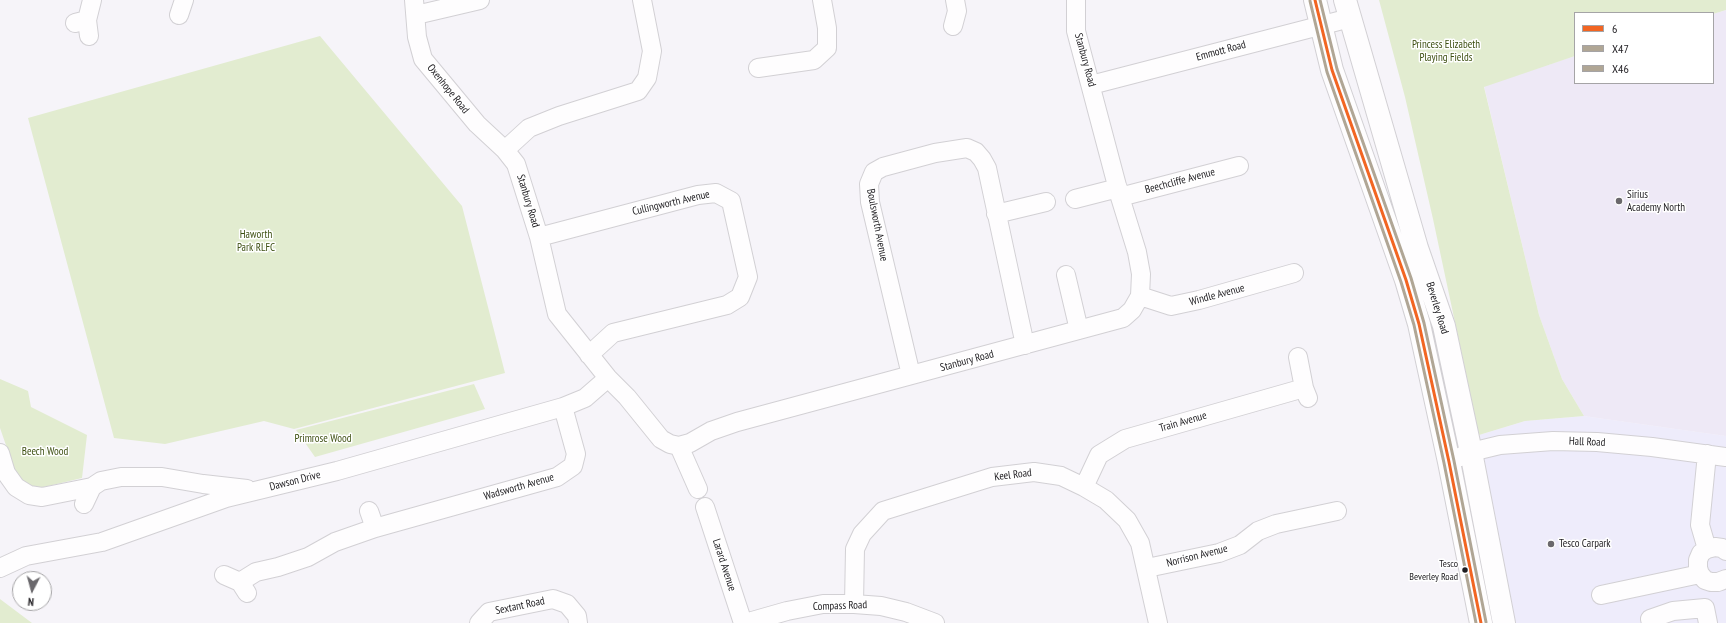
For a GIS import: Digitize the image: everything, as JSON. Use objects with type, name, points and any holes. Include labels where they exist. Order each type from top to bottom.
[{"type":"main road","name":"Beverley Road","points":[[1315,0],[1332,70],[1406,280],[1419,324],[1449,462],[1481,623]]},
{"type":"main road","name":"Beverley Road","points":[[1348,9],[1417,248],[1444,326],[1471,452],[1504,623]]},
{"type":"street","points":[[84,26],[92,0]]},
{"type":"street","name":"Oxenhope Road","points":[[480,0],[415,8],[417,37],[423,59],[477,124],[505,150]]},
{"type":"street","points":[[505,150],[529,128],[559,116],[638,91],[647,78],[652,51],[642,0]]},
{"type":"street","points":[[768,72],[814,60],[827,48],[827,28],[822,0]]},
{"type":"street","points":[[953,26],[957,10],[955,0]]},
{"type":"street","name":"Stanbury Road","points":[[505,150],[516,164],[539,237],[557,314],[608,378],[627,397],[661,439],[670,444],[679,446],[690,443],[711,431],[737,422],[1123,318],[1132,310],[1140,296],[1141,274],[1137,252],[1119,193],[1076,31],[1076,0]]},
{"type":"street","name":"Emmott Road","points":[[1091,85],[1322,24],[1348,9]]},
{"type":"street","name":"Boulsworth Avenue","points":[[911,376],[870,202],[869,184],[874,172],[935,153],[967,148],[976,152],[987,168],[1024,345]]},
{"type":"street","name":"Beechcliffe Avenue","points":[[1119,193],[1239,167]]},
{"type":"street","name":"Cullingworth Avenue","points":[[539,237],[698,195],[716,193],[731,201],[748,276],[740,297],[727,305],[613,333],[589,355]]},
{"type":"street","points":[[1075,199],[1119,193]]},
{"type":"street","points":[[996,214],[1046,202]]},
{"type":"street","name":"Windle Avenue","points":[[1140,296],[1171,306],[1199,300],[1294,273]]},
{"type":"street","points":[[1066,275],[1079,330]]},
{"type":"street","name":"Train Avenue","points":[[1084,487],[1099,455],[1125,439],[1306,393],[1298,357]]},
{"type":"street","points":[[563,407],[585,398],[608,378]]},
{"type":"street","name":"Dawson Drive","points":[[0,568],[26,556],[102,542],[226,498],[337,471],[563,407]]},
{"type":"street","name":"Wadsworth Avenue","points":[[237,583],[256,572],[278,567],[308,557],[335,542],[375,528],[557,477],[573,466],[576,454],[563,407]]},
{"type":"street","name":"Hall Road","points":[[1449,462],[1471,452],[1500,445],[1553,441],[1597,442],[1652,447],[1726,457]]},
{"type":"street","points":[[679,446],[698,489]]},
{"type":"street","points":[[0,453],[6,473],[16,487],[29,495],[42,497],[92,487],[101,481],[121,477],[162,477],[258,491]]},
{"type":"street","points":[[1706,454],[1700,525],[1707,549]]},
{"type":"street","name":"Keel Road","points":[[854,604],[855,549],[862,534],[883,511],[999,476],[1034,472],[1061,476],[1084,487],[1106,500],[1127,520],[1140,543],[1147,568],[1158,623]]},
{"type":"street","points":[[84,504],[92,487]]},
{"type":"street","name":"Larard Avenue","points":[[705,506],[744,623]]},
{"type":"street","points":[[369,511],[375,528]]},
{"type":"street","name":"Norrison Avenue","points":[[1147,568],[1219,553],[1240,544],[1258,531],[1276,524],[1337,511]]},
{"type":"street","points":[[1726,551],[1715,547],[1707,549],[1701,553],[1698,560],[1700,574],[1705,580],[1712,582],[1726,580]]},
{"type":"street","points":[[1602,595],[1700,574]]},
{"type":"street","points":[[1666,582],[1674,611]]},
{"type":"street","name":"Sextant Road","points":[[479,623],[489,612],[554,599],[567,604],[577,616],[578,623]]},
{"type":"street","name":"Compass Road","points":[[744,623],[787,611],[823,604],[881,606],[905,618],[935,623]]},
{"type":"street","points":[[1651,623],[1650,618],[1674,611],[1705,608],[1708,623]]},
{"type":"shaded area","name":"Sirius Academy North","points":[[1726,10],[1726,436],[1584,416],[1562,379],[1539,315],[1484,86],[1574,56],[1574,84],[1714,84],[1714,14]]},
{"type":"shaded area","points":[[1584,416],[1726,436],[1726,623],[1515,623],[1479,435],[1525,421]]},
{"type":"green space","name":"Princess Elizabeth Playing Fields","points":[[1379,0],[1726,0],[1726,10],[1714,14],[1714,12],[1574,12],[1574,56],[1484,87],[1539,315],[1562,379],[1584,416],[1525,421],[1479,435],[1433,219],[1405,97]]},
{"type":"green space","name":"Haworth Park RLFC","points":[[320,36],[462,206],[505,373],[294,429],[264,421],[165,444],[114,438],[28,118]]},
{"type":"green space","name":"Beech Wood","points":[[0,379],[28,391],[31,407],[87,435],[82,478],[40,488],[28,486],[17,477],[0,428]]},
{"type":"green space","name":"Primrose Wood","points":[[474,384],[485,409],[315,457],[296,430]]},
{"type":"green space","points":[[0,599],[12,608],[12,611],[16,611],[32,623],[0,623]]},
{"type":"transit line","name":"6","points":[[1315,0],[1332,70],[1406,280],[1419,324],[1449,462],[1481,623]]},
{"type":"transit line","name":"X46","points":[[1320,0],[1337,69],[1411,278],[1424,323],[1454,461],[1486,622]]},
{"type":"transit line","name":"X47","points":[[1310,1],[1327,72],[1401,282],[1414,325],[1444,463],[1476,623]]},
{"type":"place","name":"Sirius Academy North","points":[[1619,201]]},
{"type":"place","name":"Tesco Carpark","points":[[1551,544]]},
{"type":"place","name":"Tesco Beverley Road","points":[[1465,570]]}]
